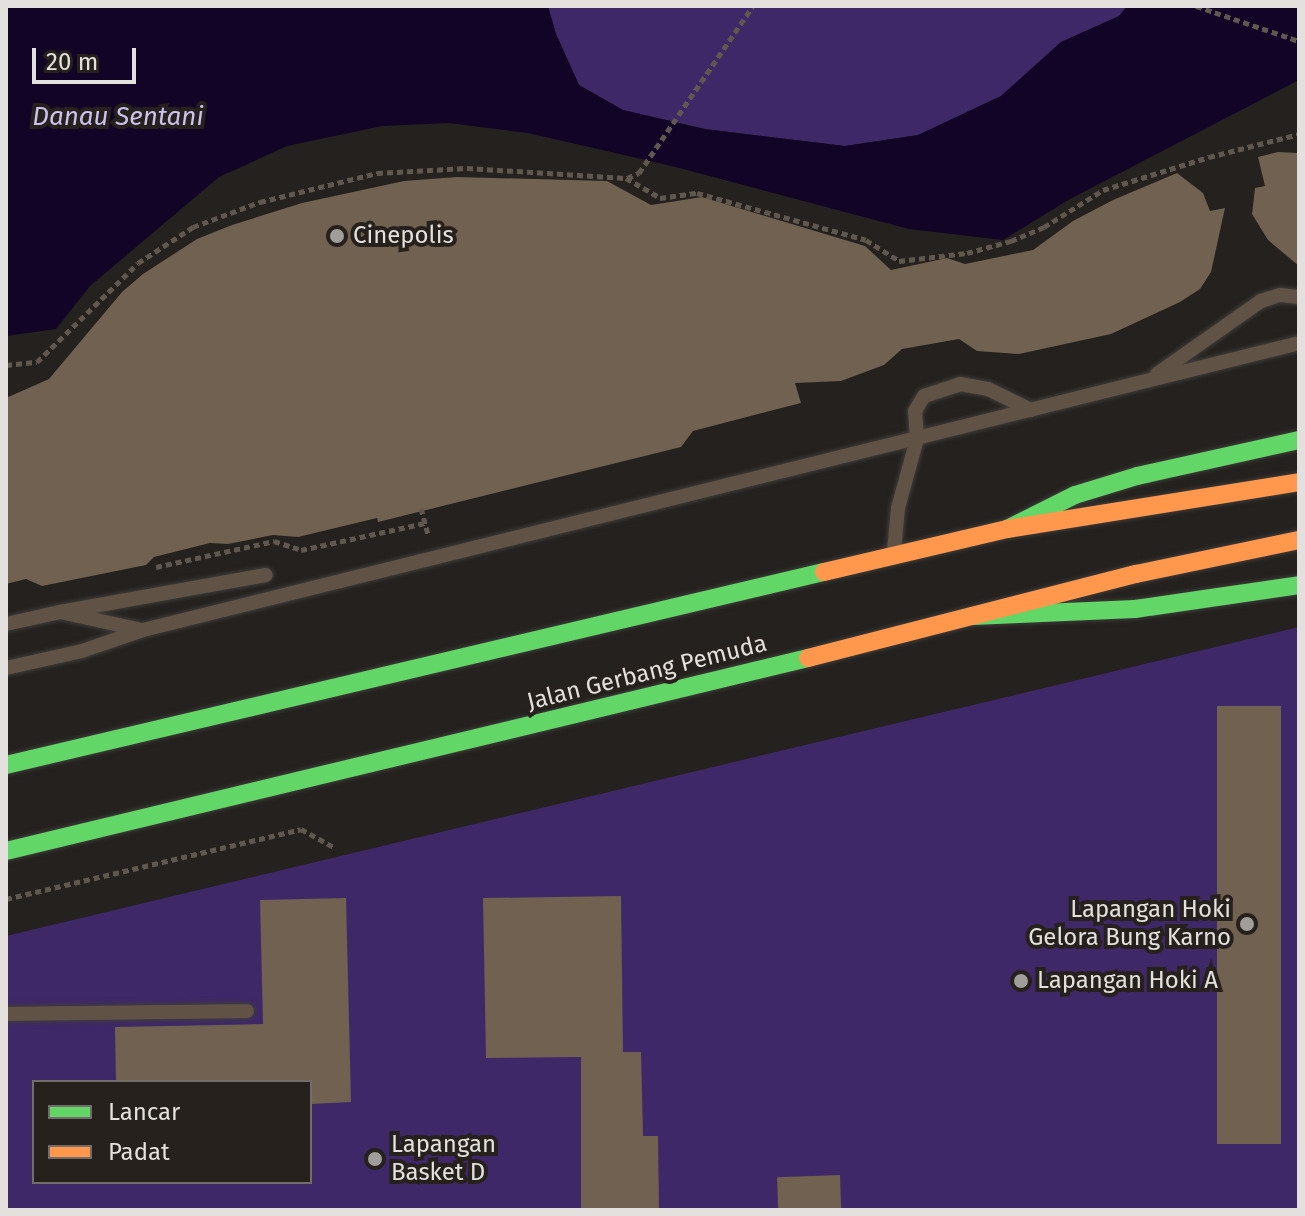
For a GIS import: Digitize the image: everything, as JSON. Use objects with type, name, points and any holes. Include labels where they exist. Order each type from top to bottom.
[{"type":"main road","points":[[1007,529],[1075,495],[1125,480],[1299,440]]},
{"type":"main road","points":[[6,765],[1007,529],[1299,482]]},
{"type":"main road","name":"Jalan Gerbang Pemuda","points":[[6,851],[697,687],[1136,574],[1299,540]]},
{"type":"main road","points":[[973,616],[1135,609],[1299,585]]},
{"type":"lane","points":[[1146,381],[1261,301],[1280,295],[1299,297]]},
{"type":"lane","points":[[6,668],[82,651],[143,630],[1299,343]]},
{"type":"lane","points":[[893,556],[898,508],[917,439],[915,411],[924,396],[939,388],[960,384],[988,389],[1031,410]]},
{"type":"lane","points":[[6,624],[266,575]]},
{"type":"lane","points":[[60,612],[143,630]]},
{"type":"lane","points":[[6,1014],[247,1011]]},
{"type":"path","points":[[6,365],[37,362],[138,263],[193,227],[260,202],[377,173],[467,168],[626,178],[639,173],[702,85],[753,6]]},
{"type":"path","points":[[1196,6],[1299,41]]},
{"type":"path","points":[[626,178],[660,198],[697,193],[866,240],[899,261],[967,253],[1011,241],[1044,227],[1103,190],[1209,157],[1299,134]]},
{"type":"path","points":[[6,899],[301,829],[333,847]]},
{"type":"shaded area","points":[[548,6],[1127,6],[1119,16],[1061,42],[1001,96],[918,135],[845,146],[705,129],[623,110],[579,85],[556,34]]},
{"type":"shaded area","points":[[1299,627],[1299,1210],[6,1210],[6,936]]},
{"type":"water","name":"Danau Sentani","points":[[6,6],[548,6],[556,34],[579,85],[623,110],[705,129],[845,146],[918,135],[1001,96],[1061,42],[1119,16],[1127,6],[1299,6],[1299,80],[1070,199],[1003,240],[909,229],[672,166],[528,133],[449,123],[382,126],[287,146],[219,177],[90,286],[56,329],[6,336]]},
{"type":"building","points":[[1278,152],[1299,153],[1299,266],[1268,240],[1252,214],[1255,188],[1265,186],[1258,157]]},
{"type":"building","points":[[1177,173],[1203,193],[1210,211],[1225,208],[1211,272],[1200,289],[1180,302],[1111,334],[1019,354],[977,351],[959,339],[902,349],[884,365],[841,381],[795,383],[801,403],[693,431],[681,447],[378,522],[377,518],[298,537],[273,535],[228,544],[210,543],[154,557],[146,565],[42,586],[26,579],[6,584],[6,398],[49,379],[122,292],[143,274],[197,239],[232,225],[302,203],[404,181],[457,177],[607,181],[651,205],[702,197],[865,246],[891,270],[947,258],[965,264],[1033,250],[1073,221]]},
{"type":"building","name":"Lapangan Hoki Gelora Bung Karno","points":[[1217,706],[1281,706],[1281,1144],[1217,1144]]},
{"type":"building","points":[[621,896],[623,1052],[641,1052],[643,1136],[658,1136],[659,1210],[581,1210],[581,1057],[486,1058],[483,898]]},
{"type":"building","points":[[346,898],[351,1102],[312,1104],[312,1080],[116,1080],[115,1027],[263,1024],[260,900]]},
{"type":"building","points":[[840,1175],[841,1210],[778,1210],[777,1177]]},
{"type":"traffic: fast","points":[[1007,529],[1075,495],[1137,476],[1299,440]]},
{"type":"traffic: fast","points":[[6,765],[824,572]]},
{"type":"traffic: fast","points":[[973,616],[1135,609],[1299,585]]},
{"type":"traffic: fast","points":[[6,851],[808,658]]},
{"type":"traffic: slow","points":[[824,572],[1007,529],[1299,482]]},
{"type":"traffic: slow","points":[[808,658],[1136,574],[1299,540]]},
{"type":"place","name":"Cinepolis","points":[[337,236]]},
{"type":"place","name":"Lapangan Hoki Gelora Bung Karno","points":[[1247,924]]},
{"type":"place","name":"Lapangan Hoki A","points":[[1021,981]]},
{"type":"place","name":"Lapangan Basket D","points":[[375,1159]]}]
